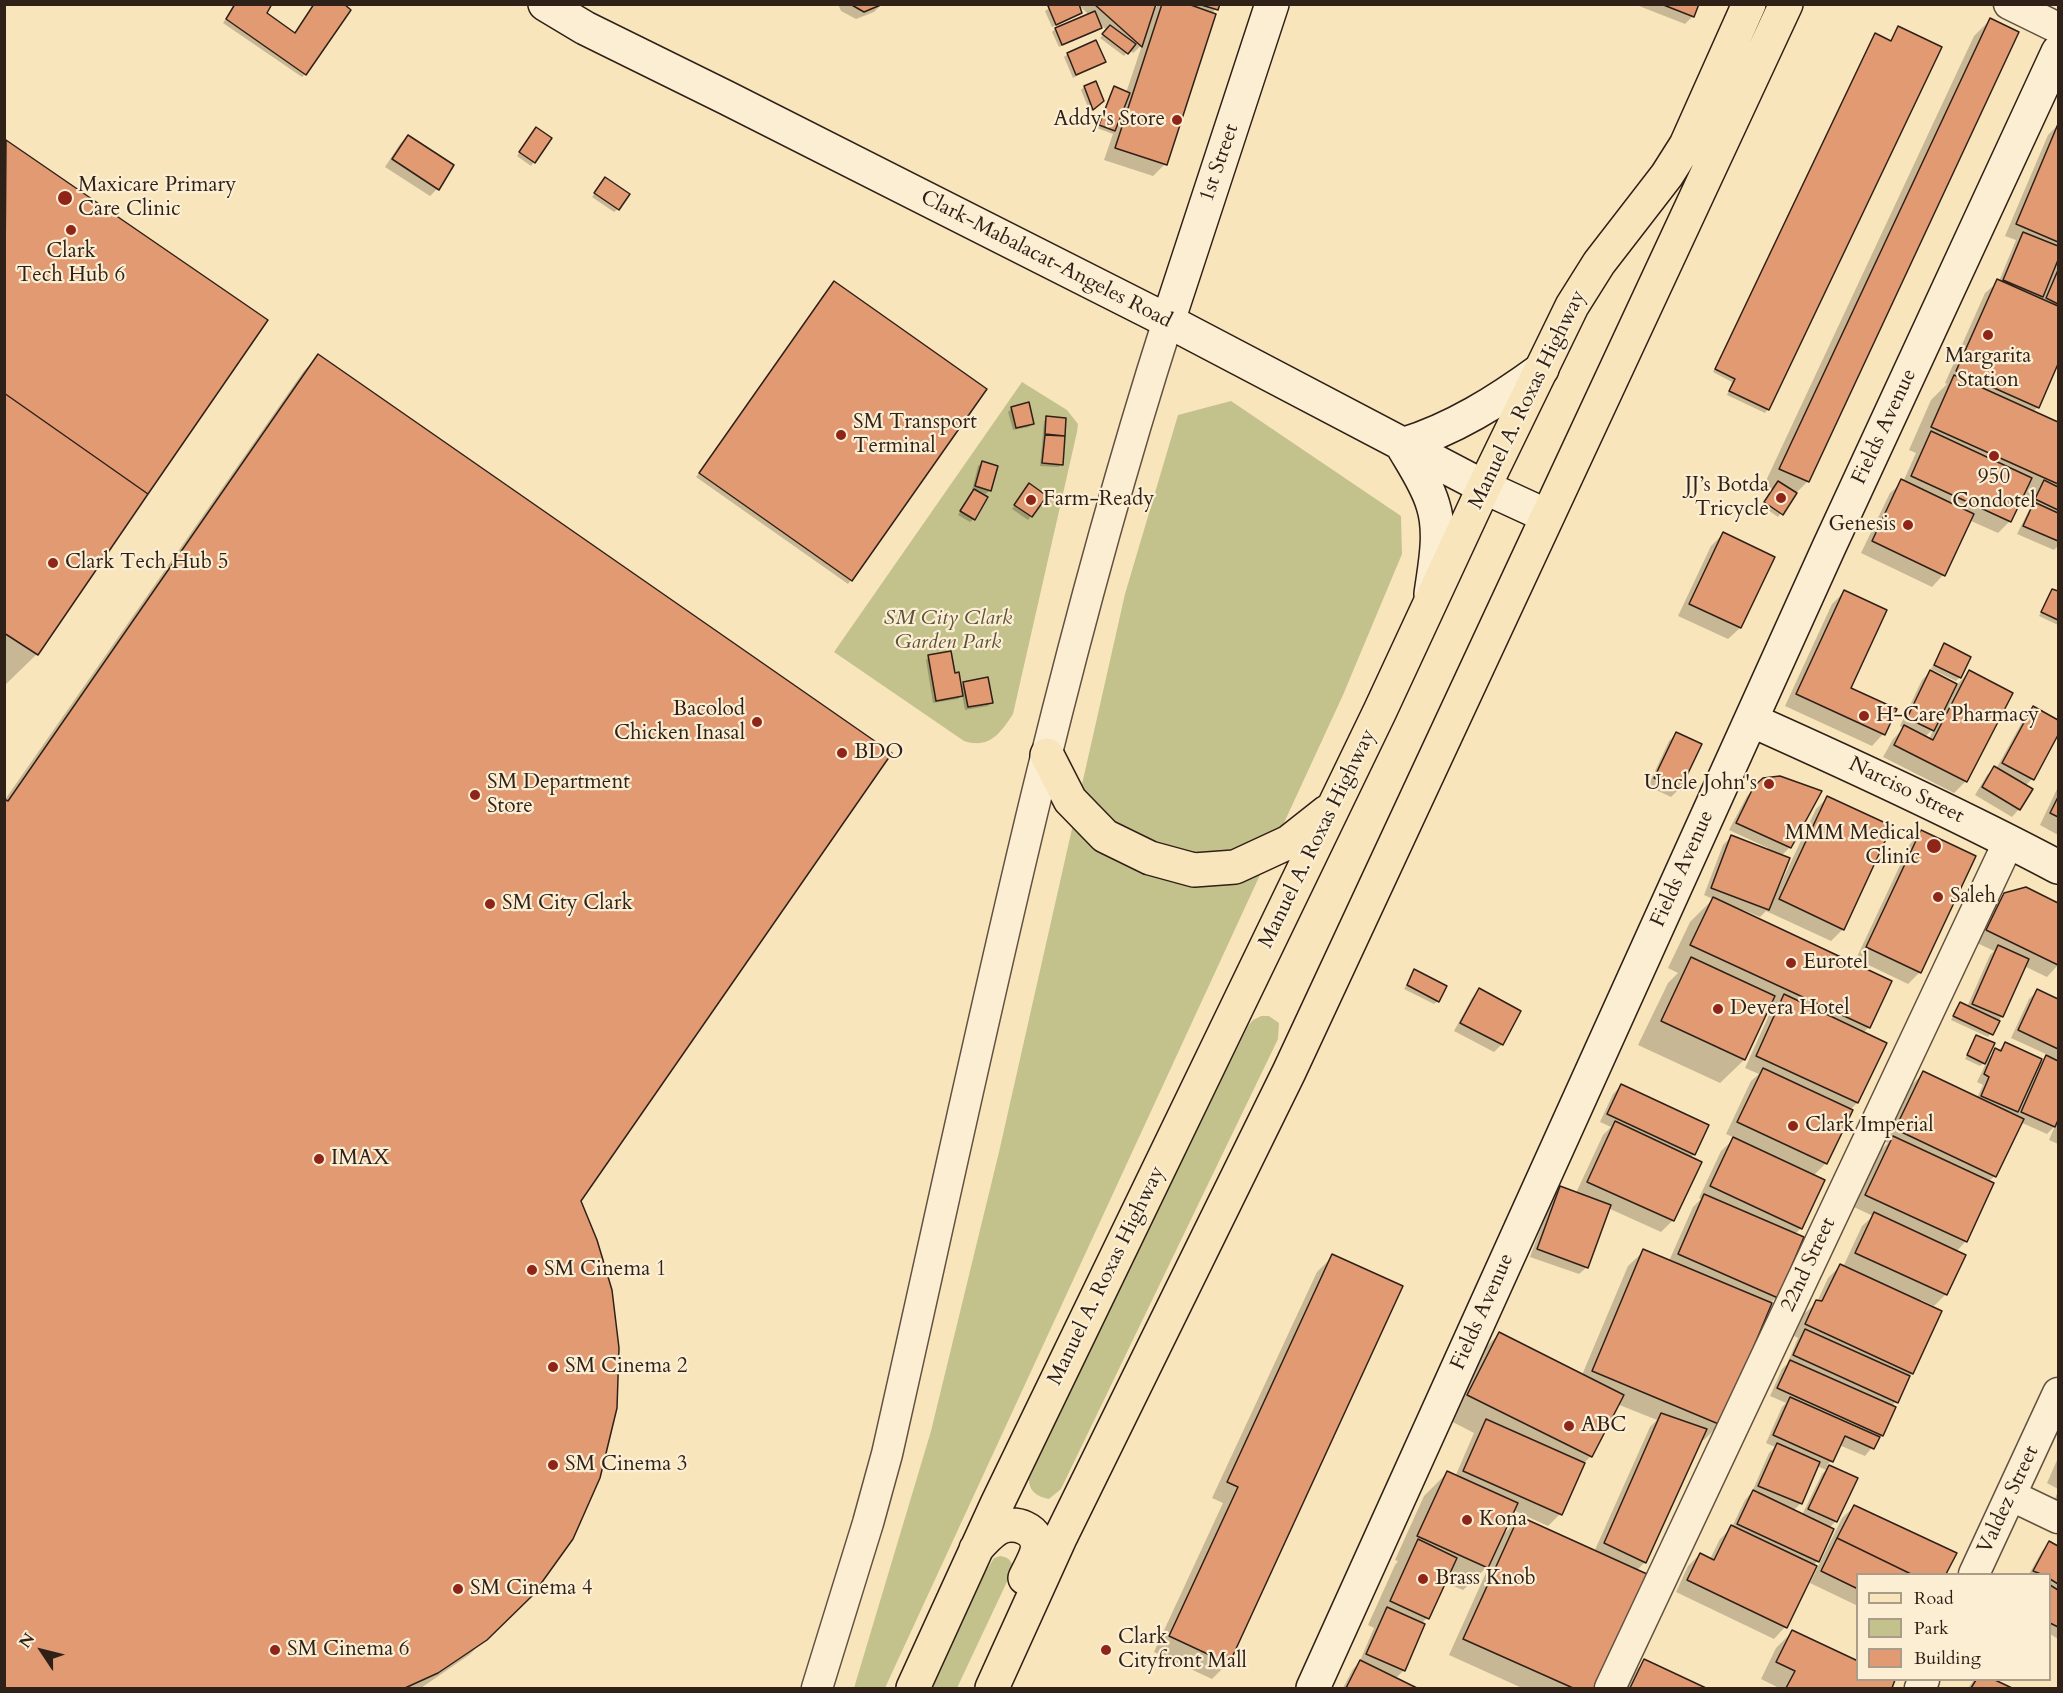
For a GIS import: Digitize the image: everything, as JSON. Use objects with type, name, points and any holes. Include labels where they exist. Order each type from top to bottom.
[{"type":"main road","name":"Clark-Mabalacat-Angeles Road","points":[[545,4],[585,28],[1168,321],[1484,487],[1547,516]]},
{"type":"main road","name":"1st Street","points":[[1168,321],[1272,4]]},
{"type":"main road","name":"Manuel A. Roxas Highway","points":[[913,1689],[976,1550],[1334,807],[1484,487],[1572,306],[1599,263],[1667,175],[1686,145],[1749,4]]},
{"type":"main road","points":[[992,1689],[1060,1538],[1289,1072],[1786,4]]},
{"type":"main road","name":"Fields Avenue","points":[[1313,1689],[1751,720],[2058,52]]},
{"type":"main road","points":[[1429,608],[1437,547],[1436,515],[1429,495],[1402,445],[1430,437],[1456,424],[1508,393],[1542,369]]},
{"type":"main road","name":"Narciso Street","points":[[1751,720],[1838,759],[2058,867]]},
{"type":"main road","points":[[1047,755],[1071,800],[1105,836],[1150,858],[1194,870],[1236,867],[1289,842],[1334,807]]},
{"type":"main road","points":[[975,1689],[1037,1552],[1037,1543],[1034,1535],[1026,1528],[1015,1524],[1006,1525],[996,1529],[976,1550]]},
{"type":"street","points":[[2009,4],[2058,28]]},
{"type":"street","points":[[817,1689],[887,1454],[1047,755],[1119,480],[1168,321]]},
{"type":"street","name":"22nd Street","points":[[1610,1689],[2009,841]]},
{"type":"street","name":"Valdez Street","points":[[1975,1573],[2058,1393]]},
{"type":"street","points":[[2012,1496],[2058,1518]]},
{"type":"green space","name":"SM City Clark Garden Park","points":[[1022,382],[1067,410],[1078,424],[1077,432],[1013,714],[993,738],[973,743],[964,741],[834,652]]},
{"type":"green space","points":[[1231,401],[1401,516],[1402,554],[1343,695],[885,1688],[854,1688],[931,1431],[999,1152],[1125,594],[1178,415]]},
{"type":"green space","points":[[1261,1016],[1269,1016],[1279,1023],[1278,1039],[1061,1489],[1049,1499],[1039,1496],[1030,1486],[1030,1471],[1248,1026]]},
{"type":"green space","points":[[1000,1556],[1009,1559],[1013,1569],[957,1688],[931,1688],[981,1579],[994,1558]]},
{"type":"building","points":[[235,4],[272,4],[267,13],[295,33],[314,4],[344,4],[351,10],[306,75],[226,19]]},
{"type":"building","points":[[850,4],[883,4],[864,12]]},
{"type":"building","points":[[1079,4],[1082,13],[1056,25],[1048,6]]},
{"type":"building","points":[[1094,4],[1156,4],[1142,47]]},
{"type":"building","points":[[1162,4],[1188,4],[1216,14],[1167,165],[1115,148]]},
{"type":"building","points":[[1198,4],[1220,4],[1218,10]]},
{"type":"building","points":[[1661,4],[1699,4],[1694,17]]},
{"type":"building","points":[[1095,11],[1102,28],[1062,45],[1055,28]]},
{"type":"building","points":[[1990,18],[2019,32],[1809,482],[1779,469]]},
{"type":"building","points":[[1110,25],[1136,44],[1128,54],[1102,34]]},
{"type":"building","points":[[1898,26],[1942,47],[1769,410],[1729,391],[1735,379],[1715,369],[1875,33],[1891,41]]},
{"type":"building","points":[[1096,40],[1106,62],[1076,75],[1067,53]]},
{"type":"building","points":[[1096,81],[1104,101],[1093,110],[1084,86]]},
{"type":"building","points":[[1114,86],[1130,93],[1115,131],[1099,125]]},
{"type":"building","points":[[2058,124],[2058,242],[2016,224]]},
{"type":"building","points":[[536,127],[552,138],[535,163],[519,152]]},
{"type":"building","points":[[408,135],[454,165],[439,190],[392,159]]},
{"type":"building","name":"Clark Tech Hub 6","points":[[6,140],[268,320],[148,494],[4,393]]},
{"type":"building","points":[[605,177],[630,194],[619,210],[594,193]]},
{"type":"building","points":[[2023,232],[2058,246],[2058,260],[2043,297],[2003,280]]},
{"type":"building","points":[[2058,270],[2058,304],[2046,298]]},
{"type":"building","points":[[1997,279],[2058,306],[2058,364],[2039,408],[1956,371]]},
{"type":"building","name":"SM Transport Terminal","points":[[834,281],[987,389],[852,581],[699,473]]},
{"type":"building","points":[[318,354],[892,753],[581,1201],[597,1240],[612,1290],[619,1348],[617,1408],[600,1478],[573,1539],[532,1596],[487,1640],[438,1673],[405,1688],[4,1688],[4,799],[8,801]]},
{"type":"building","points":[[1954,375],[2058,422],[2058,484],[1931,427]]},
{"type":"building","name":"Clark Tech Hub 5","points":[[4,393],[148,494],[38,655],[4,633]]},
{"type":"building","points":[[1029,402],[1034,424],[1016,428],[1011,407]]},
{"type":"building","points":[[1046,416],[1066,418],[1065,436],[1045,434]]},
{"type":"building","points":[[1931,431],[2032,478],[2011,522],[1911,476]]},
{"type":"building","points":[[1045,435],[1065,436],[1063,465],[1042,463]]},
{"type":"building","points":[[982,461],[998,466],[991,491],[975,486]]},
{"type":"building","points":[[1901,479],[1974,514],[1945,576],[1872,541]]},
{"type":"building","points":[[2044,480],[2058,487],[2058,510],[2035,499]]},
{"type":"building","name":"JJ’s Botda Tricycle","points":[[1778,481],[1797,493],[1783,515],[1764,502]]},
{"type":"building","name":"Farm-Ready","points":[[1029,483],[1047,496],[1032,517],[1014,505]]},
{"type":"building","points":[[974,489],[988,497],[975,520],[960,511]]},
{"type":"building","points":[[2034,502],[2058,513],[2058,541],[2023,526]]},
{"type":"building","points":[[1723,532],[1775,557],[1741,628],[1689,604]]},
{"type":"building","points":[[2052,589],[2058,591],[2058,620],[2041,612]]},
{"type":"building","points":[[1844,590],[1887,610],[1851,688],[1897,709],[1885,735],[1796,694]]},
{"type":"building","points":[[1944,643],[1971,657],[1961,678],[1934,665]]},
{"type":"building","points":[[951,651],[955,673],[959,672],[963,696],[936,701],[928,655]]},
{"type":"building","points":[[1930,670],[1957,684],[1934,731],[1907,718]]},
{"type":"building","points":[[1969,670],[2013,693],[1967,782],[1894,745],[1904,725],[1933,740]]},
{"type":"building","points":[[988,677],[993,703],[968,707],[963,682]]},
{"type":"building","points":[[2033,706],[2058,720],[2058,735],[2034,780],[2002,763]]},
{"type":"building","points":[[1676,732],[1702,744],[1680,790],[1654,778]]},
{"type":"building","points":[[1994,766],[2033,789],[2020,810],[1982,787]]},
{"type":"building","points":[[1780,776],[1822,791],[1791,848],[1736,823],[1754,786],[1763,778]]},
{"type":"building","points":[[1827,796],[1892,826],[1844,930],[1779,899]]},
{"type":"building","points":[[2058,797],[2058,817],[2050,813]]},
{"type":"building","points":[[1921,830],[1976,856],[1921,973],[1866,947]]},
{"type":"building","points":[[1731,835],[1790,858],[1769,910],[1711,888]]},
{"type":"building","points":[[2026,887],[2058,903],[2058,965],[1986,930],[2004,893]]},
{"type":"building","name":"Eurotel","points":[[1713,897],[1892,981],[1870,1028],[1690,945]]},
{"type":"building","points":[[1998,945],[2029,959],[2003,1017],[1972,1004]]},
{"type":"building","name":"Devera Hotel","points":[[1691,957],[1775,996],[1745,1060],[1661,1021]]},
{"type":"building","points":[[1414,969],[1447,986],[1439,1002],[1407,985]]},
{"type":"building","points":[[1479,988],[1521,1011],[1503,1045],[1460,1023]]},
{"type":"building","points":[[2037,989],[2058,999],[2058,1049],[2018,1030]]},
{"type":"building","points":[[1784,994],[1887,1043],[1858,1103],[1756,1056]]},
{"type":"building","points":[[1960,1002],[2000,1021],[1993,1035],[1953,1016]]},
{"type":"building","points":[[1976,1035],[1995,1043],[1985,1064],[1967,1055]]},
{"type":"building","points":[[2005,1042],[2042,1059],[2018,1112],[1981,1096],[1989,1077],[1984,1074],[1995,1048],[2001,1051]]},
{"type":"building","points":[[2046,1055],[2058,1061],[2058,1120],[2055,1127],[2021,1112]]},
{"type":"building","points":[[1763,1068],[1853,1110],[1827,1164],[1737,1122]]},
{"type":"building","points":[[1923,1071],[2024,1119],[1996,1177],[1895,1129]]},
{"type":"building","points":[[1621,1084],[1709,1125],[1695,1155],[1607,1114]]},
{"type":"building","points":[[1615,1121],[1702,1162],[1674,1221],[1587,1182]]},
{"type":"building","points":[[1893,1136],[1994,1183],[1967,1242],[1865,1195]]},
{"type":"building","points":[[1733,1137],[1825,1180],[1802,1229],[1710,1186]]},
{"type":"building","points":[[1560,1186],[1611,1205],[1588,1268],[1537,1249]]},
{"type":"building","points":[[1704,1194],[1804,1237],[1778,1298],[1678,1254]]},
{"type":"building","points":[[1874,1212],[1966,1255],[1947,1295],[1855,1253]]},
{"type":"building","points":[[1643,1249],[1772,1303],[1721,1425],[1592,1371]]},
{"type":"building","points":[[1332,1254],[1403,1286],[1229,1664],[1169,1636],[1238,1487],[1227,1482]]},
{"type":"building","points":[[1840,1264],[1942,1311],[1913,1374],[1805,1324],[1816,1300],[1822,1301]]},
{"type":"building","points":[[1805,1329],[1910,1376],[1898,1403],[1793,1355]]},
{"type":"building","name":"ABC","points":[[1499,1332],[1624,1395],[1592,1457],[1467,1395]]},
{"type":"building","points":[[1790,1360],[1896,1407],[1883,1436],[1777,1388]]},
{"type":"building","points":[[1790,1397],[1880,1437],[1874,1449],[1845,1436],[1833,1462],[1773,1435]]},
{"type":"building","points":[[1661,1413],[1707,1429],[1646,1563],[1604,1543]]},
{"type":"building","points":[[1486,1419],[1585,1463],[1562,1515],[1463,1471]]},
{"type":"building","points":[[1777,1443],[1820,1462],[1802,1504],[1758,1486]]},
{"type":"building","points":[[1829,1465],[1858,1478],[1837,1522],[1808,1509]]},
{"type":"building","name":"Kona","points":[[1447,1471],[1518,1503],[1488,1568],[1417,1536]]},
{"type":"building","points":[[1753,1490],[1834,1529],[1819,1562],[1737,1524]]},
{"type":"building","points":[[1854,1505],[1957,1553],[1947,1573],[1909,1573],[1837,1538]]},
{"type":"building","points":[[1519,1516],[1647,1574],[1595,1688],[1573,1688],[1463,1639]]},
{"type":"building","points":[[1731,1525],[1817,1566],[1787,1628],[1687,1580],[1700,1553],[1714,1560]]},
{"type":"building","points":[[1837,1538],[1909,1573],[1856,1573],[1856,1588],[1821,1571]]},
{"type":"building","name":"Brass Knob","points":[[1418,1539],[1457,1558],[1429,1619],[1390,1601]]},
{"type":"building","points":[[2049,1541],[2058,1546],[2058,1584],[2051,1580],[2051,1573],[2033,1571]]},
{"type":"building","points":[[2051,1586],[2058,1590],[2058,1627],[2051,1624]]},
{"type":"building","points":[[1387,1607],[1425,1624],[1405,1671],[1366,1654]]},
{"type":"building","points":[[1792,1630],[1856,1660],[1856,1681],[1895,1681],[1892,1688],[1786,1688],[1795,1671],[1776,1662]]},
{"type":"building","points":[[1644,1659],[1706,1688],[1630,1688]]},
{"type":"building","points":[[1360,1660],[1417,1688],[1346,1688]]},
{"type":"building","points":[[1975,1681],[1997,1681],[2012,1688],[1971,1688]]},
{"type":"place","name":"Addy's Store","points":[[1177,120]]},
{"type":"place","name":"Maxicare Primary Care Clinic","points":[[65,198]]},
{"type":"place","name":"Clark Tech Hub 6","points":[[71,230]]},
{"type":"place","name":"Margarita Station","points":[[1988,335]]},
{"type":"place","name":"SM Transport Terminal","points":[[841,435]]},
{"type":"place","name":"950 Condotel","points":[[1994,456]]},
{"type":"place","name":"JJ’s Botda Tricycle","points":[[1781,498]]},
{"type":"place","name":"Farm-Ready","points":[[1031,500]]},
{"type":"place","name":"Genesis","points":[[1908,525]]},
{"type":"place","name":"Clark Tech Hub 5","points":[[53,563]]},
{"type":"place","name":"H-Care Pharmacy","points":[[1864,716]]},
{"type":"place","name":"Bacolod Chicken Inasal","points":[[757,722]]},
{"type":"place","name":"BDO","points":[[842,753]]},
{"type":"place","name":"Uncle John's","points":[[1769,784]]},
{"type":"place","name":"SM Department Store","points":[[475,795]]},
{"type":"place","name":"MMM Medical Clinic","points":[[1934,846]]},
{"type":"place","name":"Saleh","points":[[1938,897]]},
{"type":"place","name":"SM City Clark","points":[[490,904]]},
{"type":"place","name":"Eurotel","points":[[1791,963]]},
{"type":"place","name":"Devera Hotel","points":[[1718,1009]]},
{"type":"place","name":"Clark Imperial","points":[[1793,1126]]},
{"type":"place","name":"IMAX","points":[[319,1159]]},
{"type":"place","name":"SM Cinema 1","points":[[532,1270]]},
{"type":"place","name":"SM Cinema 2","points":[[553,1367]]},
{"type":"place","name":"ABC","points":[[1569,1426]]},
{"type":"place","name":"SM Cinema 3","points":[[553,1465]]},
{"type":"place","name":"Kona","points":[[1467,1520]]},
{"type":"place","name":"Brass Knob","points":[[1423,1579]]},
{"type":"place","name":"SM Cinema 4","points":[[458,1589]]},
{"type":"place","name":"SM Cinema 6","points":[[275,1650]]},
{"type":"place","name":"Clark Cityfront Mall","points":[[1106,1650]]}]
